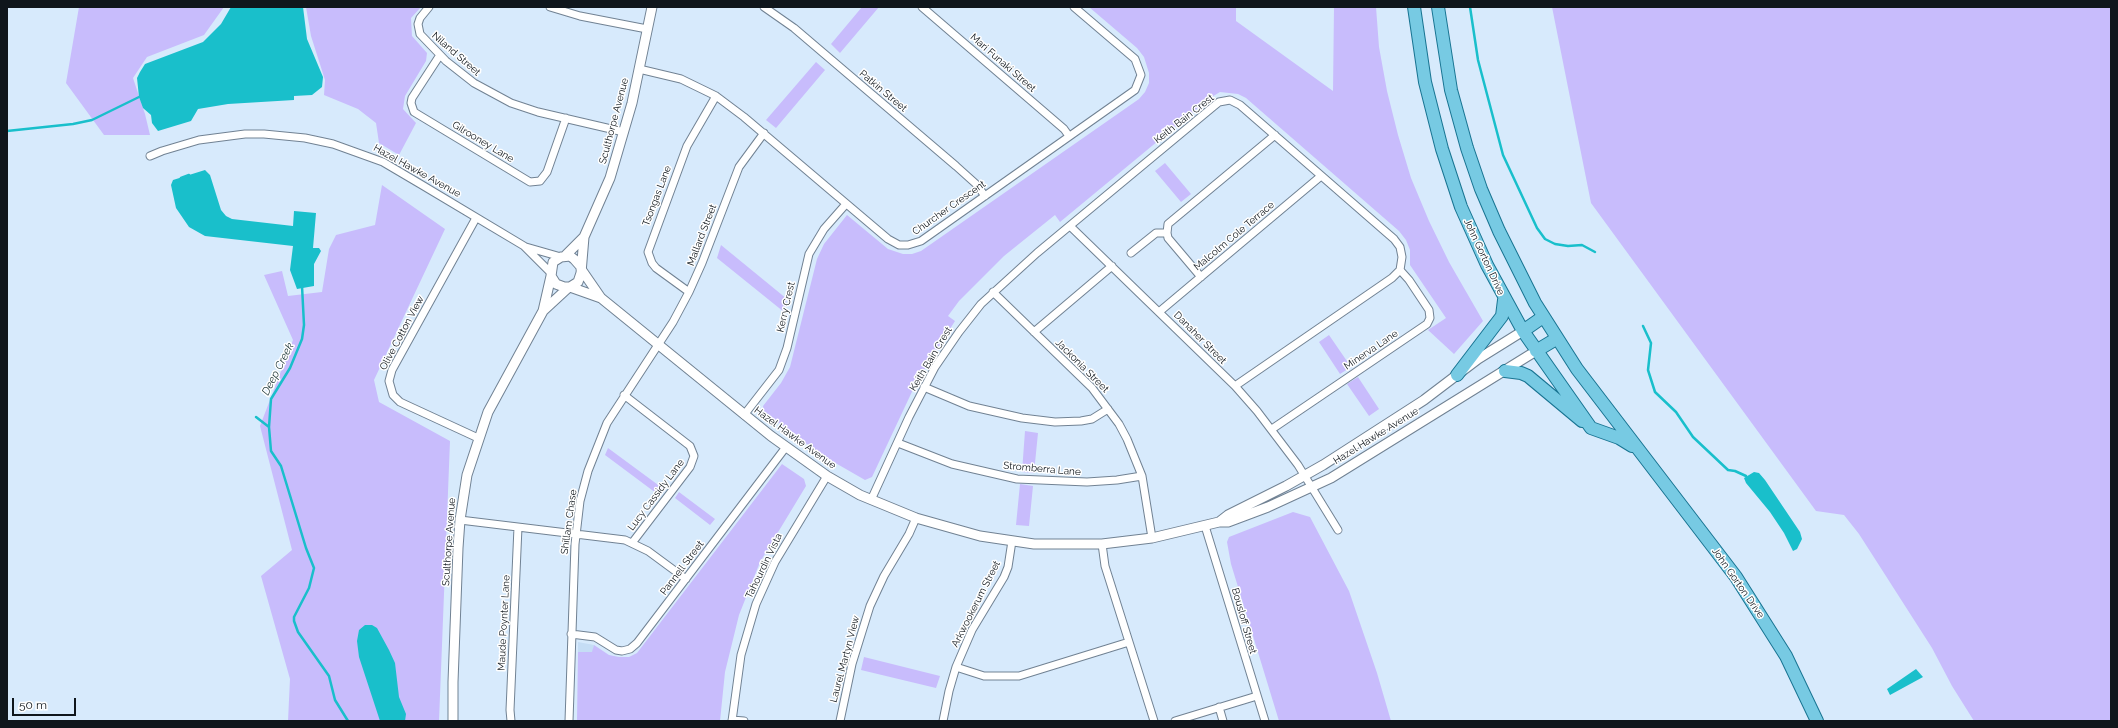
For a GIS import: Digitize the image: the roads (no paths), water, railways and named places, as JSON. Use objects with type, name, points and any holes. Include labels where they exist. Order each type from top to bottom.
[{"type":"main road","name":"John Gorton Drive","points":[[1414,7],[1425,82],[1442,149],[1472,234],[1504,300],[1522,331],[1591,428],[1619,438],[1643,454]]},
{"type":"main road","name":"John Gorton Drive","points":[[1438,7],[1451,90],[1472,164],[1499,231],[1535,304],[1589,386],[1643,454],[1736,577],[1768,625],[1786,656],[1817,721]]},
{"type":"main road","points":[[1457,376],[1502,316],[1504,300]]},
{"type":"main road","points":[[1522,331],[1544,317]]},
{"type":"main road","points":[[1536,351],[1556,338]]},
{"type":"main road","points":[[1505,371],[1521,373],[1528,376],[1556,399],[1566,410],[1591,428]]},
{"type":"street","name":"Niland Street","points":[[429,7],[420,18],[418,29],[424,40],[465,77],[497,96],[538,112],[624,132]]},
{"type":"street","points":[[550,7],[580,16],[647,29]]},
{"type":"street","name":"Sculthorpe Avenue","points":[[581,268],[584,237],[602,197],[624,132],[640,69],[652,7]]},
{"type":"street","name":"Patkin Street","points":[[764,7],[794,28],[956,166],[976,184],[984,196]]},
{"type":"street","name":"Mari Funaki Street","points":[[922,7],[1064,129],[1070,136]]},
{"type":"street","name":"Churcher Crescent","points":[[640,69],[681,79],[716,96],[764,133],[846,204],[894,243],[908,246],[920,241],[1135,90],[1141,75],[1140,66],[1132,56],[1074,7]]},
{"type":"street","name":"Gilrooney Lane","points":[[440,55],[412,98],[411,103],[414,112],[530,182],[540,181],[547,172],[566,118]]},
{"type":"street","name":"Tsongas Lane","points":[[689,292],[656,268],[649,258],[648,252],[687,146],[716,96]]},
{"type":"street","name":"Keith Bain Crest","points":[[871,500],[924,388],[951,342],[993,292],[1219,102],[1230,100],[1236,102],[1397,242],[1402,257],[1400,270]]},
{"type":"street","name":"Mallard Street","points":[[658,344],[689,292],[702,264],[739,167],[764,133]]},
{"type":"street","name":"Hazel Hawke Avenue","points":[[150,156],[192,142],[228,136],[264,134],[305,138],[349,149],[383,162],[524,246],[563,256]]},
{"type":"street","points":[[1201,277],[1172,243],[1167,233],[1168,224],[1275,135]]},
{"type":"street","name":"Malcolm Cole Terrace","points":[[1160,312],[1321,176]]},
{"type":"street","name":"Kerry Crest","points":[[744,415],[779,370],[788,348],[809,254],[824,229],[846,204]]},
{"type":"street","name":"Olive Cotton View","points":[[476,218],[392,370],[389,381],[393,396],[400,402],[478,438]]},
{"type":"street","name":"Danaher Street","points":[[1070,226],[1235,386],[1272,429],[1305,475],[1338,530]]},
{"type":"street","points":[[1131,253],[1156,233],[1167,233]]},
{"type":"street","name":"Sculthorpe Avenue","points":[[563,256],[584,237]]},
{"type":"street","name":"Hazel Hawke Avenue","points":[[524,246],[550,274]]},
{"type":"street","points":[[563,256],[574,259],[581,268],[578,282],[569,287],[556,284],[550,274],[553,262],[563,256]]},
{"type":"street","points":[[1034,332],[1112,266]]},
{"type":"street","name":"Hazel Hawke Avenue","points":[[581,268],[601,298],[744,415],[827,476],[871,500],[916,518],[970,534],[1012,542],[1062,545],[1102,544],[1152,538],[1219,522],[1228,522],[1240,518],[1313,487],[1536,351]]},
{"type":"street","points":[[1235,386],[1392,278],[1400,270]]},
{"type":"street","name":"Minerva Lane","points":[[1272,429],[1427,324],[1430,318],[1429,310],[1409,280],[1400,270]]},
{"type":"street","name":"Sculthorpe Avenue","points":[[543,311],[550,274]]},
{"type":"street","name":"Sculthorpe Avenue","points":[[453,721],[453,682],[460,520],[468,475],[478,438],[502,383],[543,311],[569,287]]},
{"type":"street","name":"Hazel Hawke Avenue","points":[[569,287],[601,298]]},
{"type":"street","name":"Jackonia Street","points":[[993,292],[1092,388],[1128,439],[1142,476],[1152,538]]},
{"type":"street","name":"Hazel Hawke Avenue","points":[[1219,522],[1228,515],[1305,475],[1424,400],[1522,331]]},
{"type":"street","name":"Shillam Chase","points":[[569,721],[571,634],[576,533],[580,501],[588,471],[607,422],[658,344]]},
{"type":"street","points":[[924,388],[975,408],[1028,419],[1081,421],[1092,419],[1108,409]]},
{"type":"street","name":"Lucy Cassidy Lane","points":[[624,395],[690,446],[694,456],[690,467],[632,543]]},
{"type":"street","name":"Stromberra Lane","points":[[898,443],[952,464],[1017,479],[1087,482],[1142,476]]},
{"type":"street","name":"Pannell Street","points":[[571,634],[595,637],[616,650],[630,649],[637,643],[786,447]]},
{"type":"street","name":"Tahourdin Vista","points":[[732,720],[741,655],[756,604],[784,545],[827,476]]},
{"type":"street","name":"Laurel Martyn View","points":[[840,721],[852,664],[867,614],[884,576],[909,534],[916,518]]},
{"type":"street","points":[[460,520],[608,537],[632,543],[648,551],[686,579]]},
{"type":"street","name":"Bousloff Street","points":[[1205,526],[1264,721]]},
{"type":"street","name":"Maude Poynter Lane","points":[[511,721],[518,527]]},
{"type":"street","name":"Arkwookerum Street","points":[[943,721],[956,667],[972,630],[1004,577],[1008,567],[1012,542]]},
{"type":"street","points":[[1102,544],[1105,566],[1154,721]]},
{"type":"street","points":[[956,667],[984,676],[1019,676],[1129,642]]},
{"type":"street","points":[[1175,721],[1257,696]]},
{"type":"street","points":[[1219,707],[1223,721]]},
{"type":"street","points":[[732,720],[744,721]]},
{"type":"water","points":[[231,7],[303,7],[307,39],[323,77],[322,87],[312,95],[294,96],[294,100],[228,104],[198,109],[191,121],[158,131],[152,123],[151,115],[143,108],[139,97],[137,78],[140,72],[145,64],[203,42],[221,24]]},
{"type":"water","points":[[205,170],[210,175],[221,210],[226,216],[232,219],[293,226],[294,211],[316,213],[313,248],[319,248],[321,251],[314,264],[314,286],[297,289],[290,270],[293,246],[205,236],[189,227],[176,208],[171,185],[173,180]]},
{"type":"water","points":[[1754,472],[1759,473],[1765,480],[1800,532],[1802,539],[1797,549],[1793,551],[1784,533],[1770,512],[1746,483],[1744,478]]},
{"type":"water","points":[[365,625],[372,625],[377,628],[395,663],[399,697],[406,714],[405,721],[380,721],[359,657],[357,641],[359,630]]},
{"type":"water","points":[[1916,669],[1923,677],[1890,695],[1887,689]]},
{"type":"waterway","points":[[1470,7],[1478,60],[1503,155],[1537,228],[1545,239],[1555,244],[1568,246],[1582,245],[1595,252]]},
{"type":"waterway","points":[[7,131],[73,124],[92,120],[139,97]]},
{"type":"waterway","name":"Deep Creek","points":[[181,178],[189,175],[190,177]]},
{"type":"waterway","name":"Deep Creek","points":[[302,286],[304,325],[302,339],[290,368],[271,399],[269,427],[271,451],[281,466],[306,548],[314,568],[309,588],[294,617],[294,621],[298,632],[329,676],[335,700],[348,721]]},
{"type":"waterway","points":[[1643,326],[1651,343],[1648,370],[1655,392],[1676,412],[1693,437],[1728,470],[1735,471],[1746,476]]},
{"type":"waterway","points":[[256,417],[269,427]]}]
